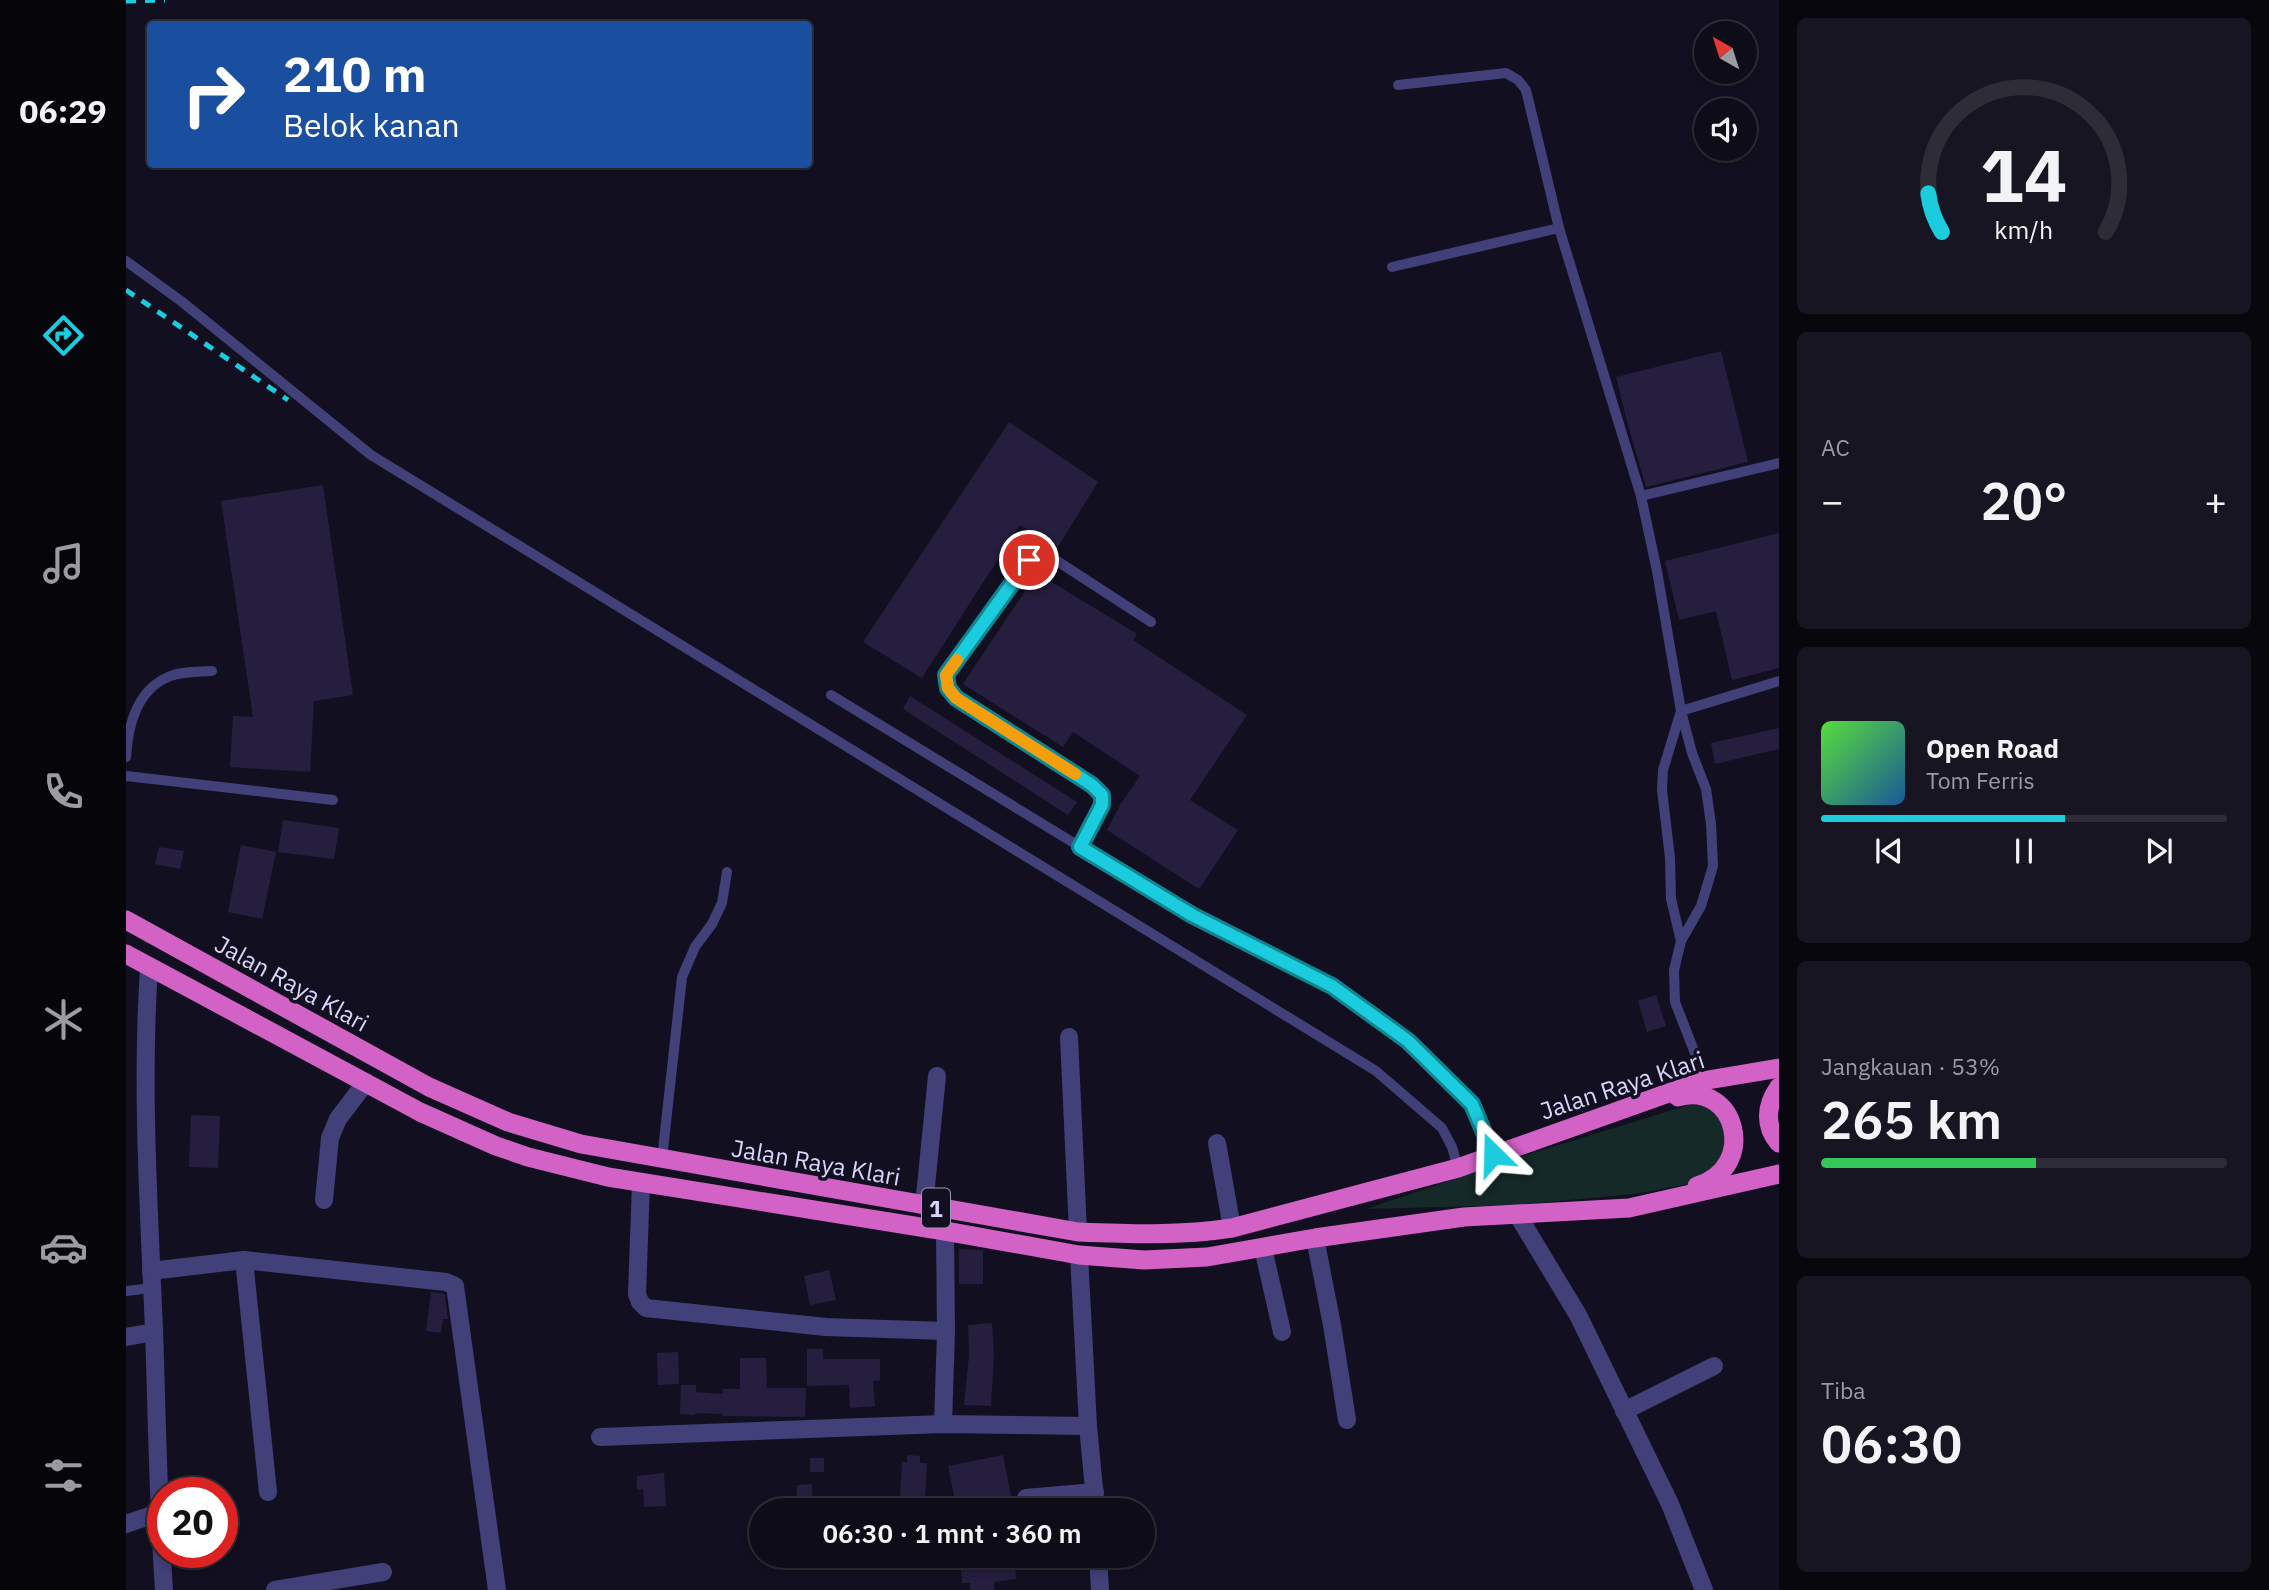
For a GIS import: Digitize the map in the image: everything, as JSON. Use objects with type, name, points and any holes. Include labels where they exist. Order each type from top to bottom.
[{"type":"highway","name":"Jalan Raya Klari","points":[[126,919],[429,1087],[508,1122],[581,1143],[662,1159],[1078,1232],[1143,1235],[1200,1233],[1232,1228],[1458,1168],[1702,1081],[1779,1068]]},
{"type":"highway","name":"Jalan Raya Klari","points":[[126,954],[420,1112],[496,1146],[570,1169],[641,1183],[1079,1255],[1144,1260],[1208,1257],[1315,1238],[1464,1217],[1629,1208],[1779,1174]]},
{"type":"highway","points":[[1779,1087],[1769,1107],[1768,1126],[1779,1143]]},
{"type":"highway","points":[[1569,1127],[1684,1095],[1704,1095],[1723,1109],[1733,1124],[1734,1146],[1728,1166],[1708,1183],[1629,1208]]},
{"type":"street","points":[[149,968],[145,1023],[157,1477]]},
{"type":"street","points":[[1069,1037],[1078,1232]]},
{"type":"street","points":[[924,1206],[937,1076]]},
{"type":"street","points":[[324,1200],[330,1138],[338,1119],[366,1082]]},
{"type":"street","points":[[1217,1143],[1232,1228]]},
{"type":"street","points":[[641,1183],[637,1294],[646,1308],[826,1327],[946,1331]]},
{"type":"street","points":[[1517,1214],[1578,1315],[1670,1504],[1703,1590]]},
{"type":"street","points":[[943,1424],[945,1231]]},
{"type":"street","points":[[1315,1238],[1347,1420]]},
{"type":"street","points":[[1263,1248],[1282,1332]]},
{"type":"street","points":[[1079,1255],[1088,1426],[1095,1498]]},
{"type":"street","points":[[152,1280],[244,1260],[446,1282],[455,1286],[497,1590]]},
{"type":"street","points":[[244,1260],[268,1492]]},
{"type":"street","points":[[126,1336],[154,1332]]},
{"type":"street","points":[[1624,1411],[1714,1366]]},
{"type":"street","points":[[600,1437],[943,1424],[1088,1426]]},
{"type":"street","points":[[1026,1497],[1095,1492]]},
{"type":"street","points":[[126,1524],[147,1517]]},
{"type":"street","points":[[162,1568],[164,1590]]},
{"type":"street","points":[[1099,1568],[1100,1590]]},
{"type":"street","points":[[275,1590],[383,1572]]},
{"type":"lane","points":[[1398,85],[1506,73],[1518,80],[1526,90],[1559,228],[1641,496],[1681,711],[1692,753],[1706,789],[1713,866],[1701,906],[1681,942],[1674,970],[1675,1002],[1698,1061],[1702,1081]]},
{"type":"lane","points":[[1392,267],[1559,228]]},
{"type":"lane","points":[[126,261],[181,301],[371,455],[1376,1071],[1442,1128],[1452,1147],[1458,1168]]},
{"type":"lane","points":[[1641,496],[1779,463]]},
{"type":"lane","points":[[1080,847],[1102,805],[1102,795],[1092,785],[956,698],[948,688],[946,675],[1029,560],[1039,555],[1051,557],[1151,622]]},
{"type":"lane","points":[[126,757],[127,738],[134,711],[146,693],[168,677],[212,671]]},
{"type":"lane","points":[[1681,711],[1779,681]]},
{"type":"lane","points":[[831,695],[1192,915],[1332,986],[1408,1041],[1472,1104],[1493,1154]]},
{"type":"lane","points":[[1681,711],[1663,770],[1662,790],[1670,858],[1671,899],[1681,942]]},
{"type":"lane","points":[[126,776],[332,800]]},
{"type":"lane","points":[[662,1159],[681,977],[695,947],[712,924],[722,904],[727,872]]},
{"type":"lane","points":[[126,1291],[152,1280]]},
{"type":"green space","points":[[1695,1103],[1704,1103],[1725,1120],[1725,1155],[1699,1182],[1635,1194],[1517,1205],[1366,1209],[1517,1158]]},
{"type":"building","points":[[1721,351],[1748,462],[1646,487],[1616,377]]},
{"type":"building","points":[[1009,422],[1098,482],[1056,550],[1020,525],[922,678],[863,642]]},
{"type":"building","points":[[323,485],[353,695],[314,701],[310,772],[230,767],[233,716],[253,717],[221,501]]},
{"type":"building","points":[[1779,533],[1779,668],[1732,680],[1716,611],[1679,620],[1665,561]]},
{"type":"building","points":[[1037,573],[1137,634],[1133,640],[1247,715],[1190,800],[1238,830],[1199,889],[1107,830],[1140,776],[1073,732],[1063,747],[963,684]]},
{"type":"building","points":[[910,696],[1077,802],[1068,815],[903,709]]},
{"type":"building","points":[[1779,728],[1779,749],[1715,764],[1711,743]]},
{"type":"building","points":[[283,820],[339,828],[334,859],[278,852]]},
{"type":"building","points":[[241,845],[276,852],[262,919],[228,912]]},
{"type":"building","points":[[159,847],[184,851],[180,869],[155,864]]},
{"type":"building","points":[[1656,995],[1666,1026],[1647,1032],[1638,1001]]},
{"type":"building","points":[[191,1115],[220,1116],[218,1168],[189,1167]]},
{"type":"building","points":[[959,1249],[983,1250],[983,1284],[959,1284]]},
{"type":"building","points":[[829,1270],[836,1300],[810,1305],[804,1276]]},
{"type":"building","points":[[431,1292],[445,1294],[448,1319],[443,1319],[441,1333],[426,1331]]},
{"type":"building","points":[[992,1323],[994,1355],[991,1406],[964,1405],[969,1355],[968,1325]]},
{"type":"building","points":[[807,1349],[823,1349],[823,1359],[880,1359],[880,1380],[873,1381],[875,1406],[850,1408],[849,1385],[807,1386]]},
{"type":"building","points":[[678,1352],[679,1384],[658,1385],[657,1353]]},
{"type":"building","points":[[740,1358],[766,1358],[767,1388],[806,1388],[805,1417],[680,1414],[681,1385],[696,1385],[696,1392],[723,1394],[723,1389],[740,1389]]},
{"type":"building","points":[[907,1455],[920,1456],[920,1463],[927,1463],[925,1498],[900,1498],[902,1462],[907,1462]]},
{"type":"building","points":[[1003,1455],[1011,1498],[955,1498],[948,1466]]},
{"type":"building","points":[[810,1458],[824,1458],[824,1472],[810,1472]]},
{"type":"building","points":[[664,1473],[666,1506],[644,1507],[643,1489],[637,1490],[637,1476]]},
{"type":"building","points":[[812,1484],[813,1498],[797,1498],[797,1485]]},
{"type":"building","points":[[961,1568],[1015,1568],[1016,1579],[994,1582],[994,1590],[970,1590],[970,1583],[962,1583]]},
{"type":"railway","points":[[126,1],[165,0]]},
{"type":"railway","points":[[126,290],[288,400]]},
{"type":"slow traffic","points":[[957,660],[946,675],[948,688],[956,698],[1075,774]]},
{"type":"route","points":[[1029,560],[946,675],[948,688],[956,698],[1092,785],[1102,795],[1102,805],[1080,847],[1192,915],[1332,986],[1408,1041],[1472,1104],[1493,1154]]}]
